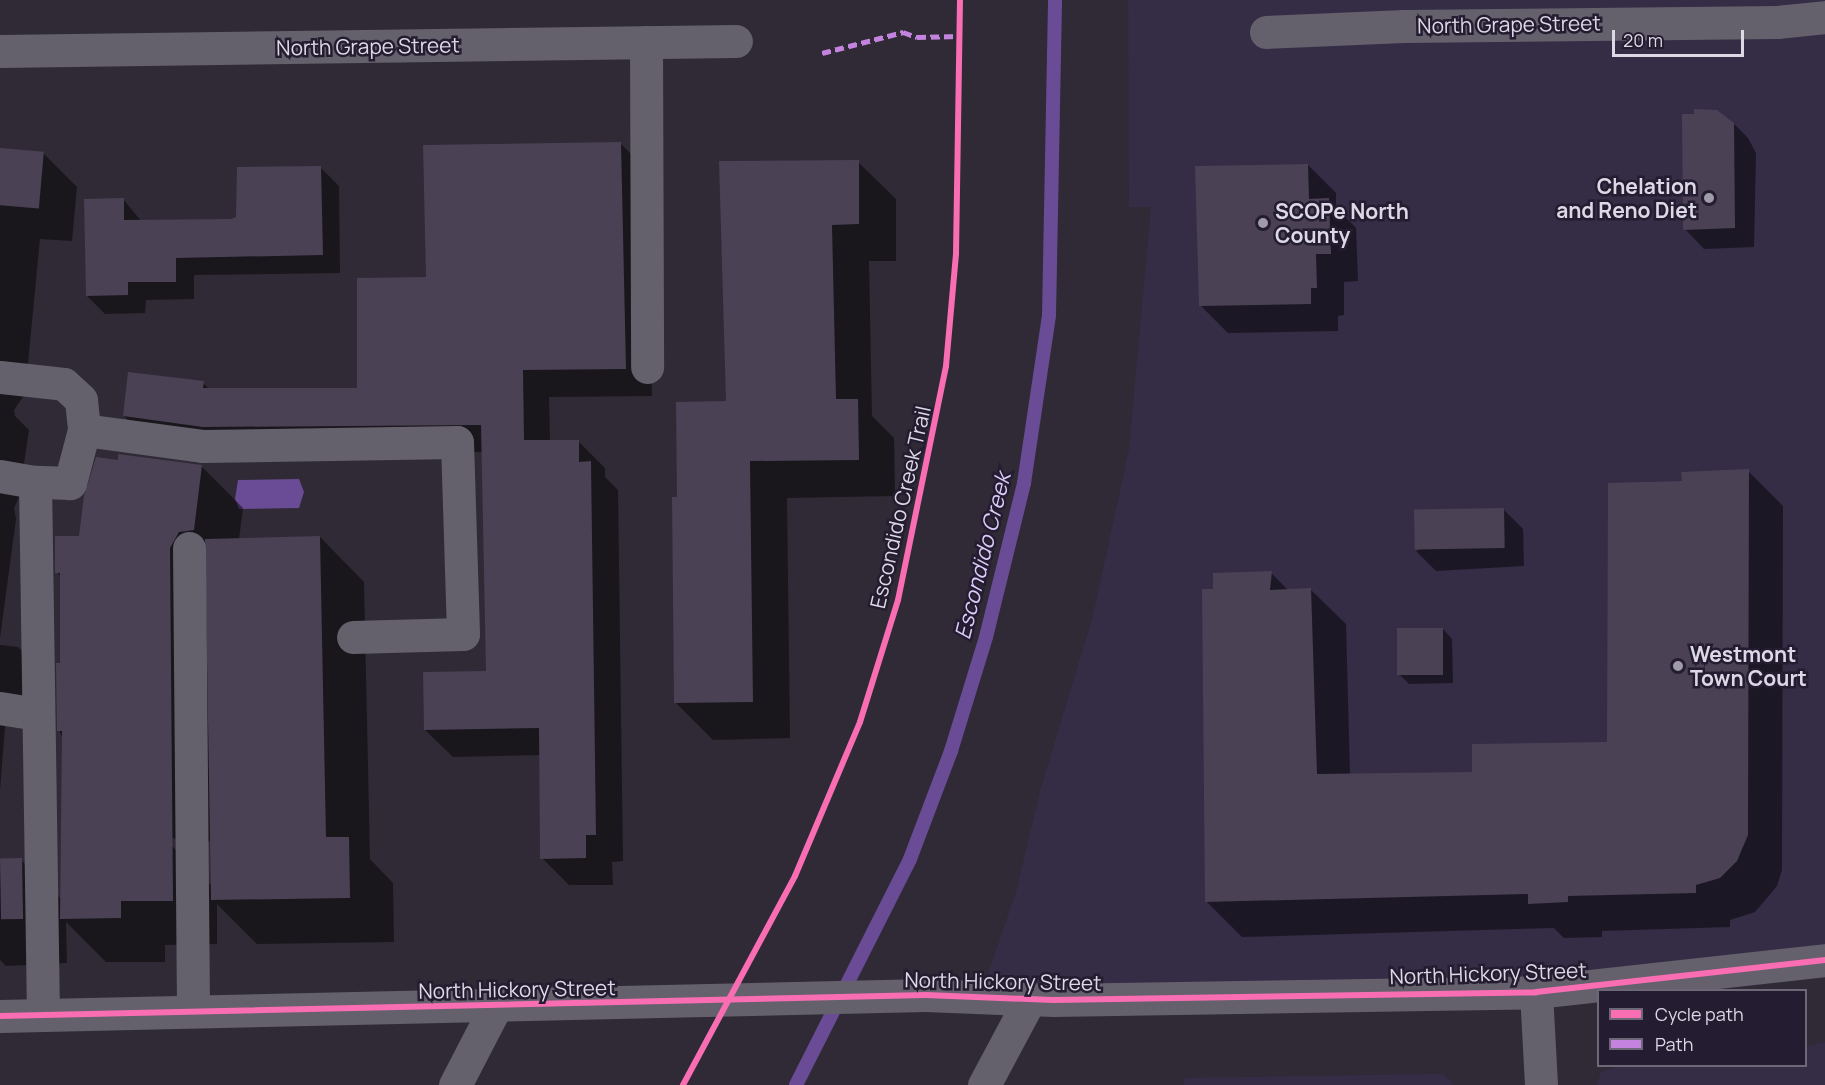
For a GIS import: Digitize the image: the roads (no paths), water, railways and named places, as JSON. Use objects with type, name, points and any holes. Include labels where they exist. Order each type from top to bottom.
[{"type":"street","name":"North Grape Street","points":[[1266,32],[1404,26],[1777,22],[1825,17]]},
{"type":"street","name":"North Grape Street","points":[[0,51],[736,41]]},
{"type":"street","points":[[646,42],[647,367]]},
{"type":"street","points":[[0,377],[64,384],[81,400],[84,430],[70,483],[35,482],[0,476]]},
{"type":"street","points":[[84,430],[202,446],[457,442],[463,634],[352,637]]},
{"type":"street","points":[[35,482],[43,1015]]},
{"type":"street","points":[[189,548],[193,1011]]},
{"type":"street","points":[[0,708],[38,714]]},
{"type":"street","name":"North Hickory Street","points":[[0,1016],[747,1002],[926,995],[1030,999],[1536,992],[1825,960]]},
{"type":"street","points":[[1536,992],[1541,1085]]},
{"type":"street","points":[[984,1085],[1030,999]]},
{"type":"street","points":[[455,1085],[496,1006]]},
{"type":"waterway","name":"Escondido Creek","points":[[796,1085],[910,859],[951,751],[986,637],[1024,483],[1049,315],[1055,0]]},
{"type":"place","name":"Chelation and Reno Diet","points":[[1709,198]]},
{"type":"place","name":"SCOPe North County","points":[[1263,223]]},
{"type":"place","name":"Westmont Town Court","points":[[1678,666]]}]
